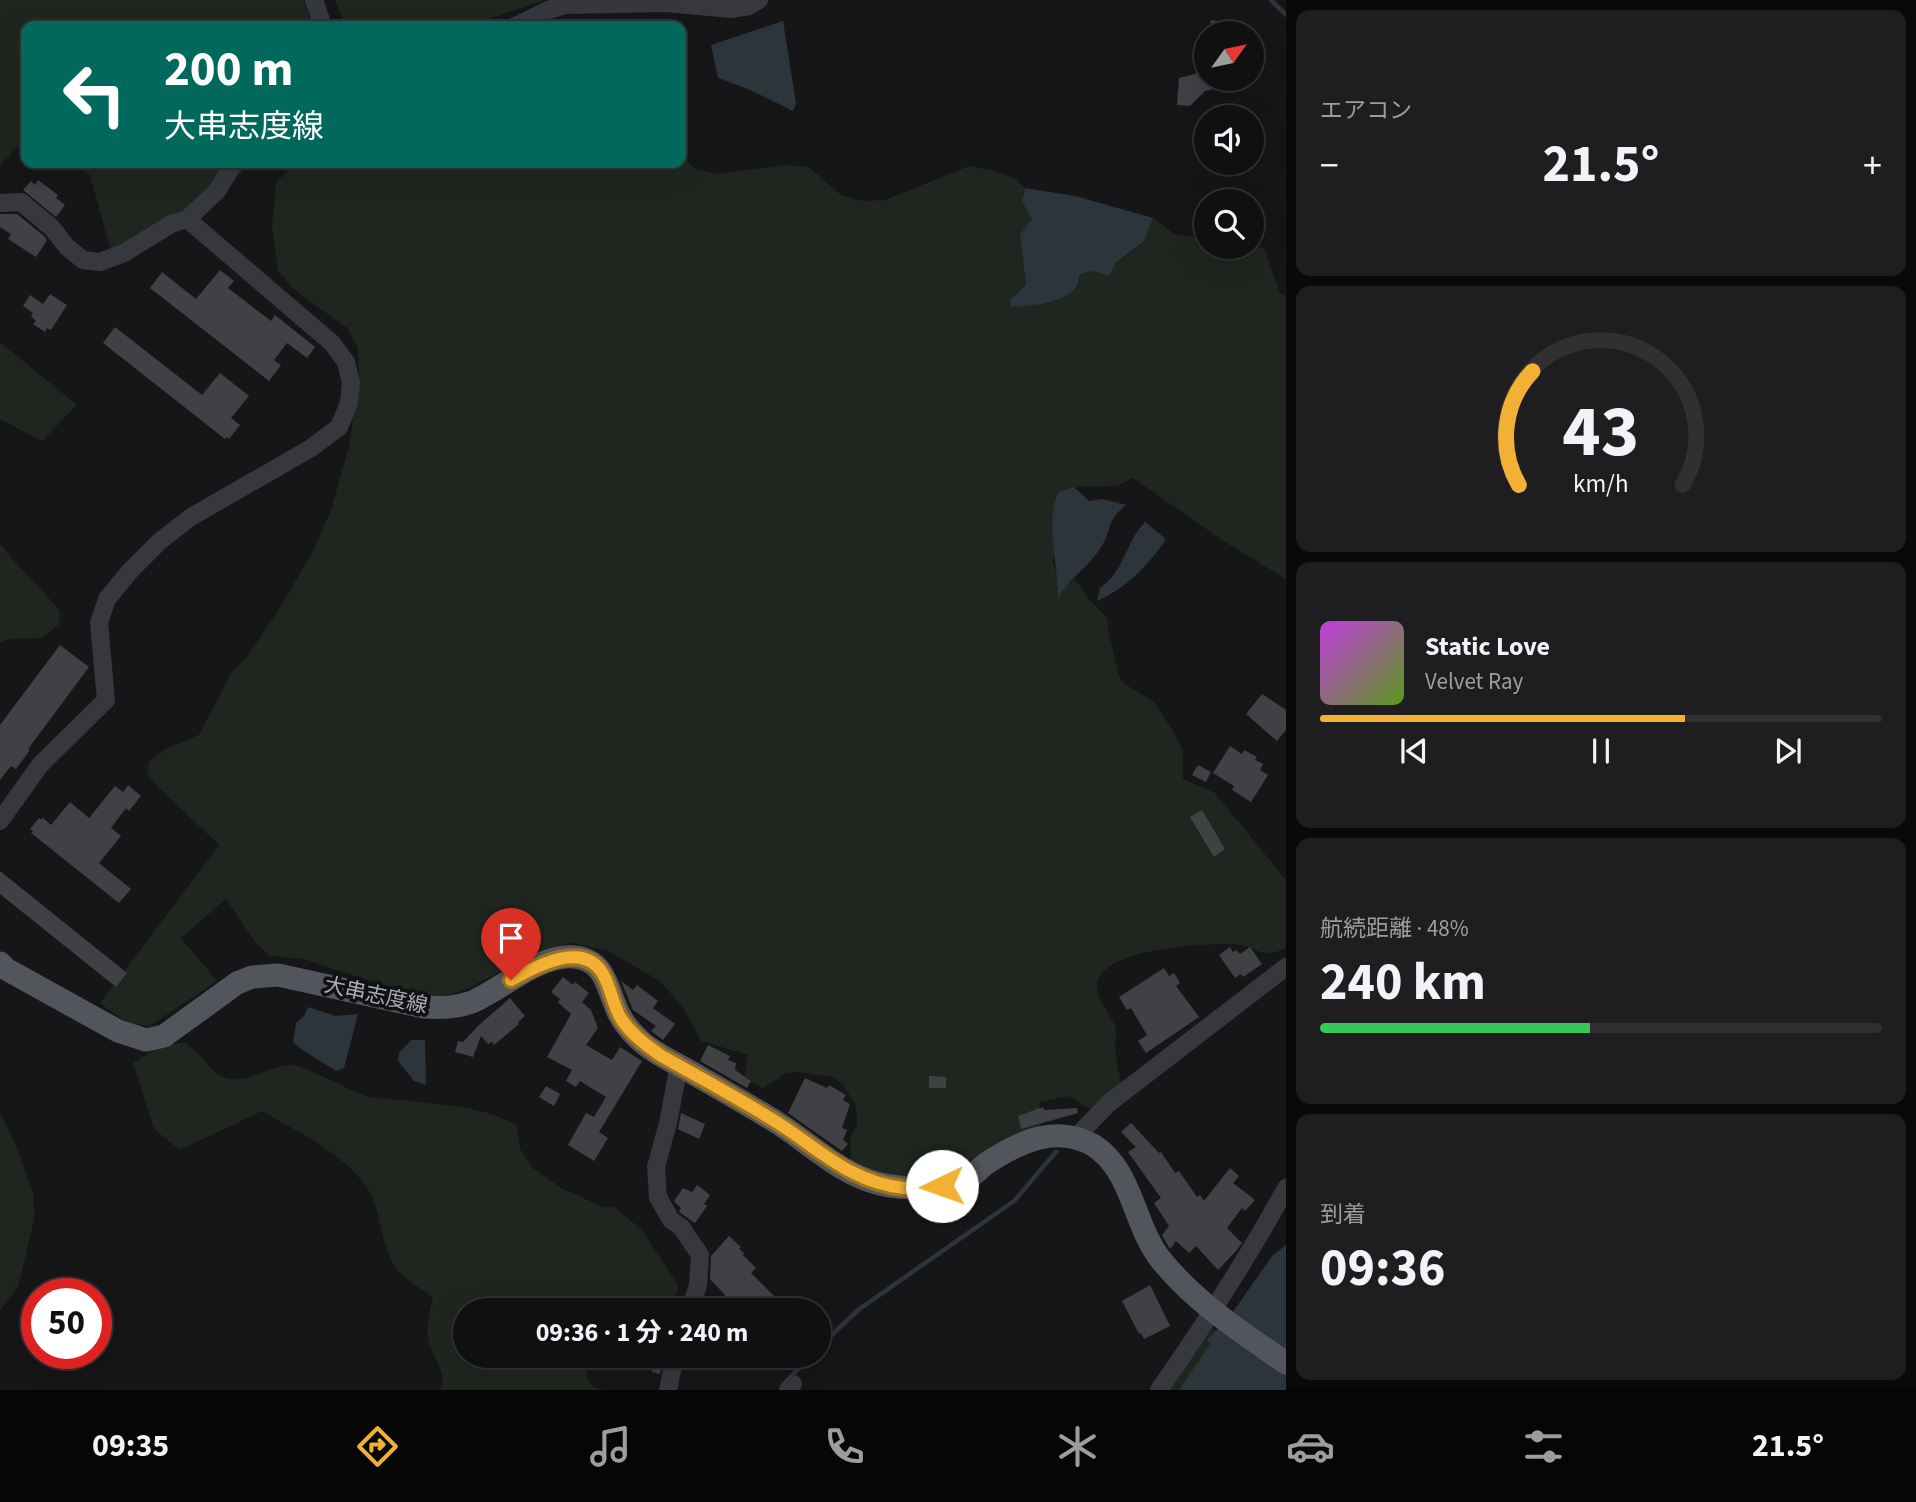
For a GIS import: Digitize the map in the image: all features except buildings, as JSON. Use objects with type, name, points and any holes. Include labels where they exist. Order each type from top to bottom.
[{"type":"main road","name":"大串志度線","points":[[0,963],[6,969],[118,1031],[146,1040],[164,1036],[237,983],[253,977],[278,975],[424,1007],[440,1008],[472,1002],[530,969],[548,962],[575,957],[595,964],[603,973],[619,1014],[643,1043],[783,1126],[855,1175],[879,1184],[906,1188],[942,1186],[965,1181],[986,1164],[1034,1138],[1052,1135],[1075,1138],[1091,1144],[1114,1163],[1146,1236],[1159,1258],[1195,1298],[1286,1363]]},
{"type":"street","points":[[314,0],[321,21]]},
{"type":"street","points":[[525,21],[565,5],[666,3],[731,9],[749,6],[759,0]]},
{"type":"street","points":[[0,203],[21,202],[52,228],[67,247],[83,260],[100,262],[124,253],[171,225],[187,219],[216,191],[231,168]]},
{"type":"street","points":[[0,821],[40,765],[106,700],[99,623],[107,600],[130,571],[160,541],[191,517],[311,448],[339,427],[349,403],[351,383],[346,362],[332,343],[187,219]]},
{"type":"street","points":[[1075,1138],[1110,1103],[1286,967]]},
{"type":"street","points":[[679,1065],[656,1167],[658,1197],[671,1220],[681,1227],[700,1255],[698,1285],[694,1298]]},
{"type":"street","points":[[1159,1390],[1217,1315],[1286,1188]]},
{"type":"street","points":[[668,1390],[673,1368]]},
{"type":"shaded area","points":[[0,0],[304,0],[310,21],[21,21],[21,144],[0,166]]},
{"type":"shaded area","points":[[335,0],[545,0],[483,21],[343,21]]},
{"type":"shaded area","points":[[783,21],[796,103],[793,111],[718,78],[711,45]]},
{"type":"shaded area","points":[[686,159],[695,169],[717,174],[786,165],[809,167],[841,195],[863,201],[885,200],[969,166],[992,170],[1016,179],[1025,188],[1022,202],[1032,220],[1020,234],[1026,285],[1010,300],[1012,307],[1078,286],[1080,274],[1093,271],[1109,276],[1116,264],[1144,241],[1153,218],[1174,234],[1194,237],[1194,259],[1264,259],[1264,248],[1280,293],[1286,297],[1286,579],[1225,542],[1133,478],[1117,486],[1074,487],[1058,492],[1052,527],[1055,545],[1053,561],[1058,581],[1058,596],[1064,587],[1075,579],[1108,619],[1108,631],[1119,676],[1125,684],[1154,702],[1173,731],[1183,750],[1183,779],[1215,793],[1286,880],[1286,948],[1270,953],[1230,944],[1175,947],[1131,956],[1113,964],[1101,975],[1097,988],[1115,1026],[1121,1085],[1091,1110],[1069,1096],[1039,1102],[1041,1126],[964,1174],[910,1186],[851,1163],[850,1137],[857,1126],[857,1115],[855,1104],[842,1083],[833,1077],[797,1072],[786,1073],[763,1088],[744,1079],[748,1055],[701,1041],[684,1009],[660,981],[606,950],[571,943],[538,952],[465,990],[444,996],[420,997],[304,959],[270,956],[254,941],[226,899],[181,938],[217,981],[150,1026],[127,1023],[100,1003],[219,845],[153,782],[147,772],[149,762],[167,748],[199,735],[231,673],[246,658],[276,614],[312,553],[331,510],[350,443],[359,371],[358,348],[347,328],[292,288],[278,270],[272,226],[276,183],[290,168],[686,168]]},
{"type":"shaded area","points":[[81,168],[245,168],[189,218],[114,262],[90,175]]},
{"type":"shaded area","points":[[1025,188],[1075,196],[1153,218],[1144,241],[1116,263],[1109,276],[1093,271],[1080,274],[1077,286],[1072,292],[1057,300],[1011,307],[1010,300],[1026,285],[1020,234],[1032,219],[1022,202]]},
{"type":"shaded area","points":[[0,342],[77,405],[42,441],[0,419]]},
{"type":"shaded area","points":[[1074,487],[1089,501],[1102,499],[1126,505],[1114,518],[1099,550],[1058,598],[1052,531],[1054,505],[1058,492]]},
{"type":"shaded area","points":[[1145,522],[1166,539],[1136,575],[1097,601],[1100,588],[1114,574],[1133,538]]},
{"type":"shaded area","points":[[0,544],[60,612],[59,624],[43,638],[8,639],[0,642]]},
{"type":"shaded area","points":[[308,1007],[335,1016],[358,1014],[344,1068],[336,1071],[293,1042],[296,1023],[304,1016]]},
{"type":"shaded area","points":[[411,1040],[425,1040],[426,1085],[414,1081],[398,1061],[399,1053]]},
{"type":"shaded area","points":[[185,1043],[216,1073],[230,1079],[246,1078],[284,1066],[299,1066],[366,1096],[462,1107],[517,1125],[520,1149],[533,1168],[561,1188],[603,1207],[614,1207],[641,1229],[678,1285],[676,1295],[670,1298],[453,1298],[453,1368],[587,1368],[588,1381],[603,1390],[440,1390],[441,1372],[428,1337],[428,1320],[433,1297],[398,1271],[387,1250],[375,1203],[363,1182],[341,1160],[316,1142],[262,1111],[180,1150],[154,1129],[133,1063],[162,1045]]},
{"type":"shaded area","points":[[0,1113],[18,1150],[33,1193],[35,1216],[18,1287],[0,1311]]},
{"type":"shaded area","points":[[1286,1245],[1286,1390],[1179,1390],[1210,1344],[1207,1340],[1230,1316],[1272,1256]]},
{"type":"shaded area","points":[[1210,1325],[1217,1332],[1208,1341],[1211,1344],[1179,1390],[1165,1390]]},
{"type":"waterway","points":[[1271,0],[1286,15]]},
{"type":"waterway","points":[[831,1336],[858,1310],[1014,1201],[1056,1152]]},
{"type":"waterway","points":[[791,1376],[799,1368]]},
{"type":"route","points":[[511,980],[530,969],[566,957],[575,957],[595,964],[603,973],[619,1014],[630,1030],[660,1055],[783,1126],[855,1175],[879,1184],[906,1188],[942,1186]]}]
